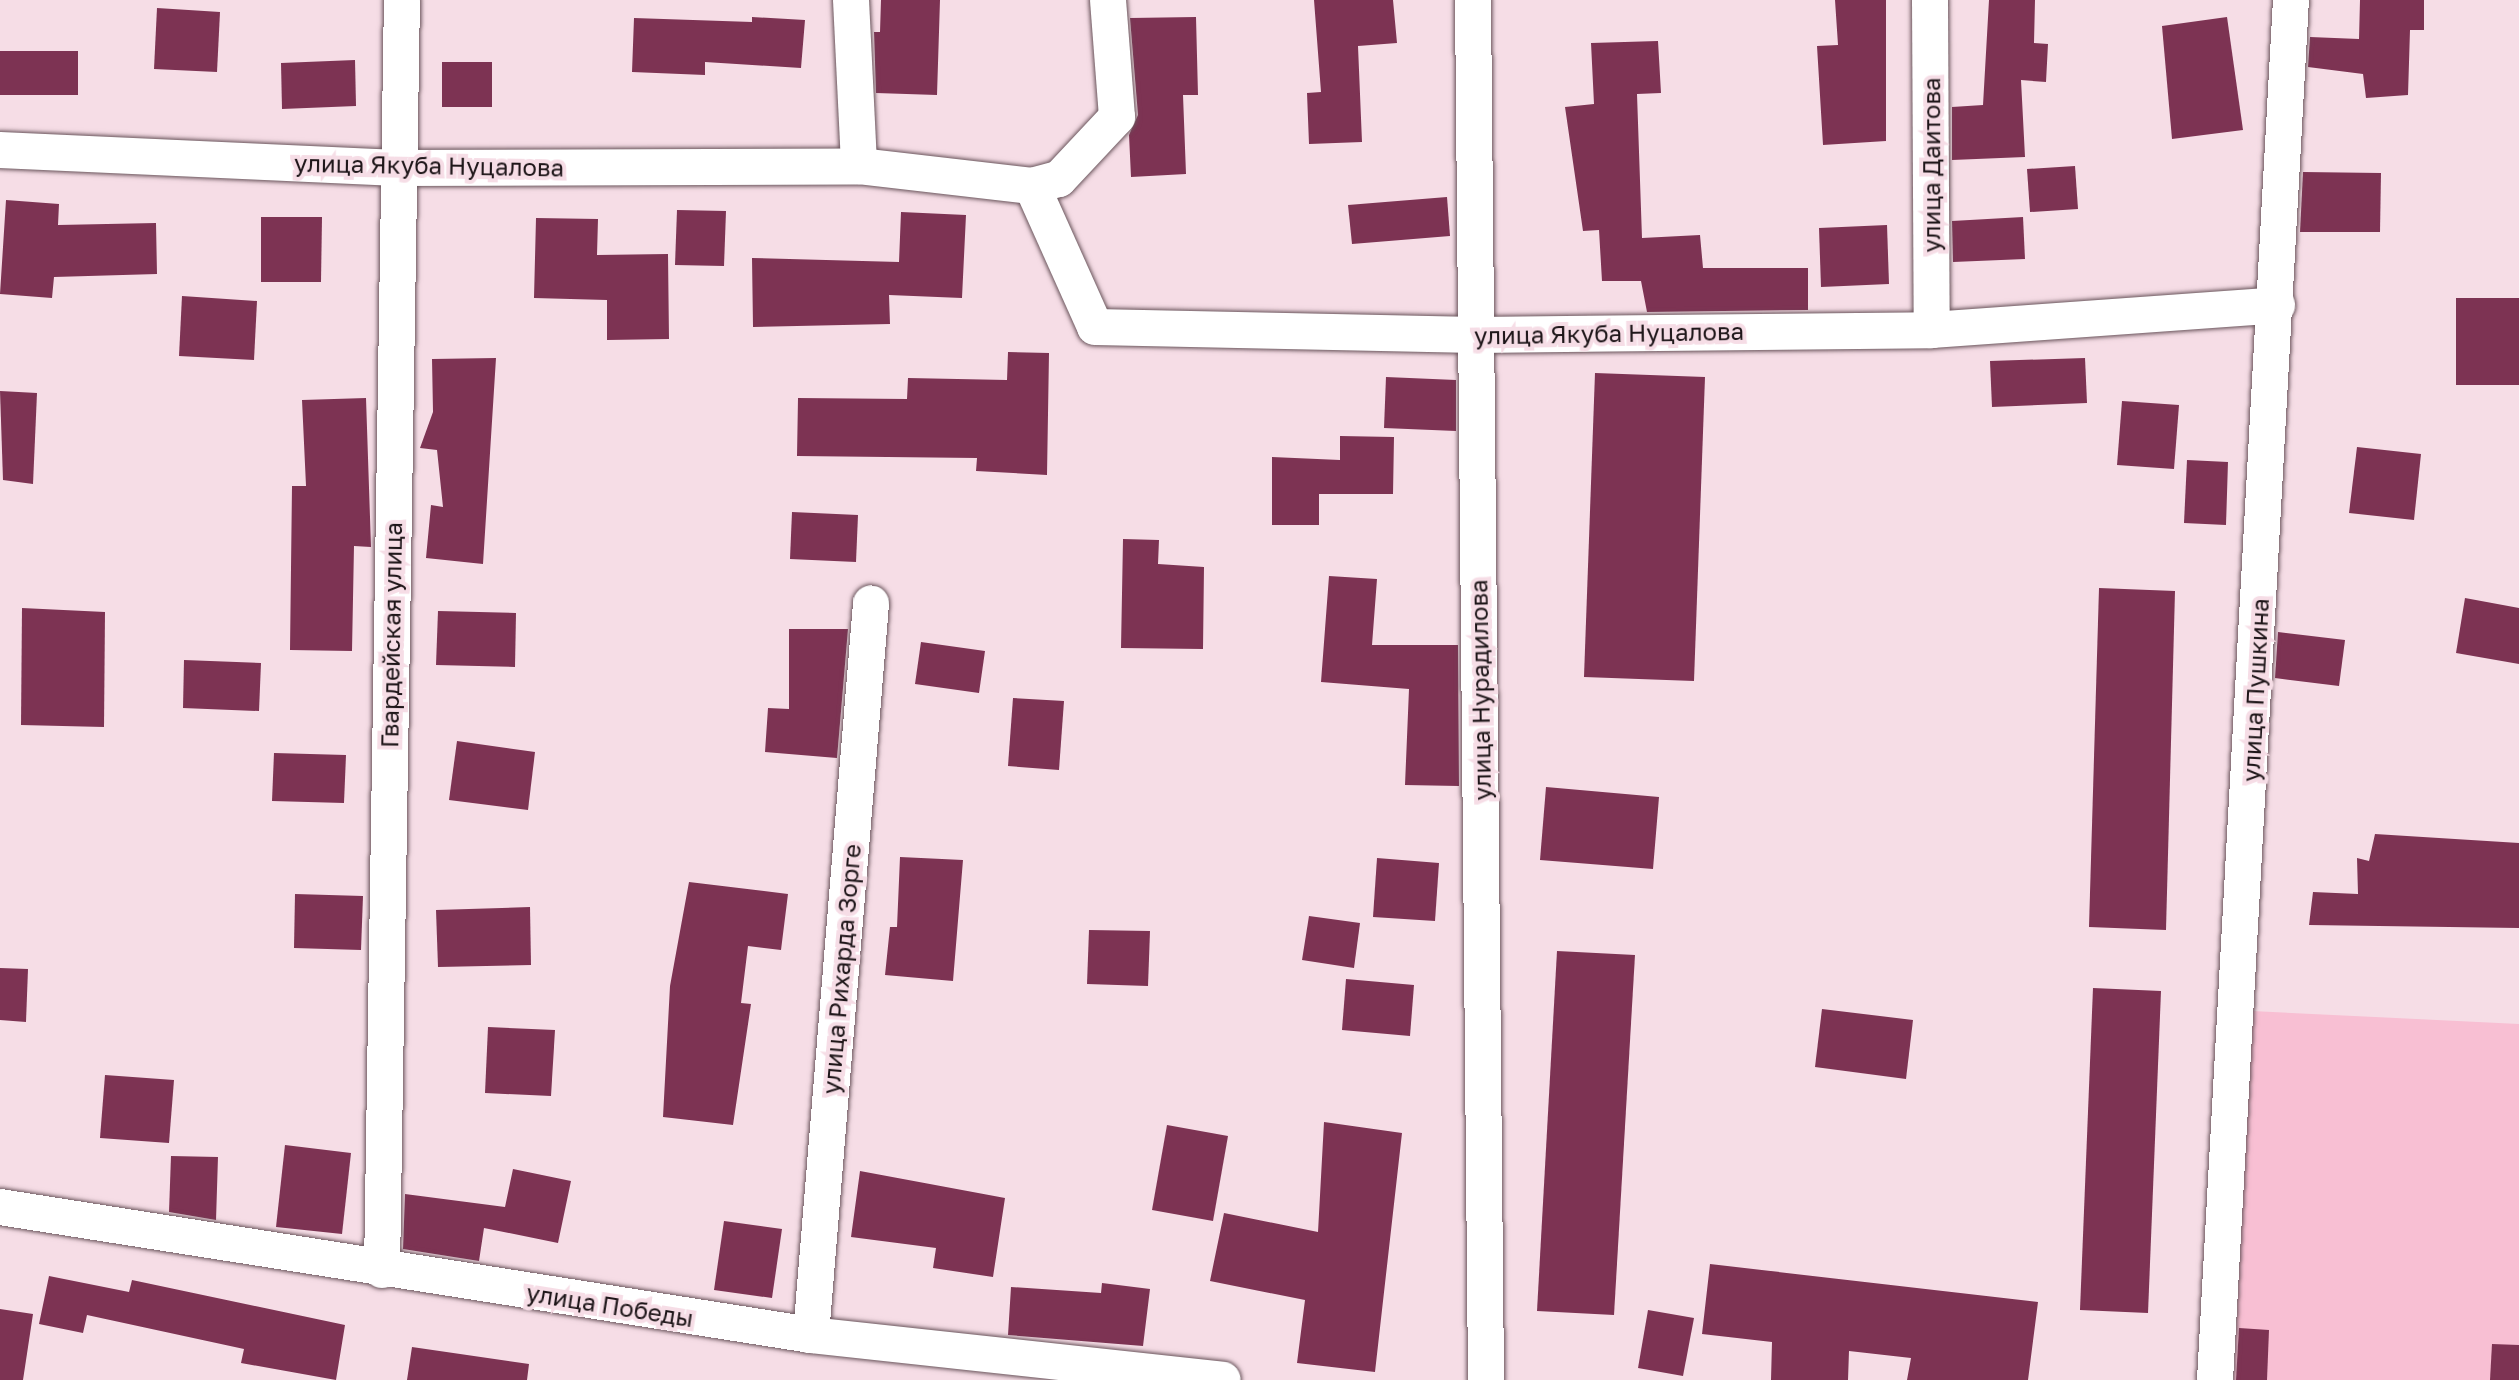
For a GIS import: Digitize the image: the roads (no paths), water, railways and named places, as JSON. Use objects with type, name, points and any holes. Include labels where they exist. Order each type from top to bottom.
[{"type":"street","name":"Гвардейская улица","points":[[382,1270],[402,0]]},
{"type":"street","points":[[851,0],[859,166]]},
{"type":"street","points":[[1032,186],[1059,179],[1117,117],[1108,0]]},
{"type":"street","name":"улица Нурадилова","points":[[1473,0],[1486,1380]]},
{"type":"street","name":"улица Даитова","points":[[1930,0],[1932,330]]},
{"type":"street","name":"улица Пушкина","points":[[2215,1380],[2277,305],[2291,0]]},
{"type":"street","name":"улица Якуба Нуцалова","points":[[0,150],[398,168],[859,166],[1032,186],[1095,327],[1476,335],[1932,330],[2277,305]]},
{"type":"street","name":"улица Рихарда Зорге","points":[[811,1335],[871,603]]},
{"type":"street","name":"улица Победы","points":[[0,1207],[382,1270],[811,1335],[1223,1380]]}]
